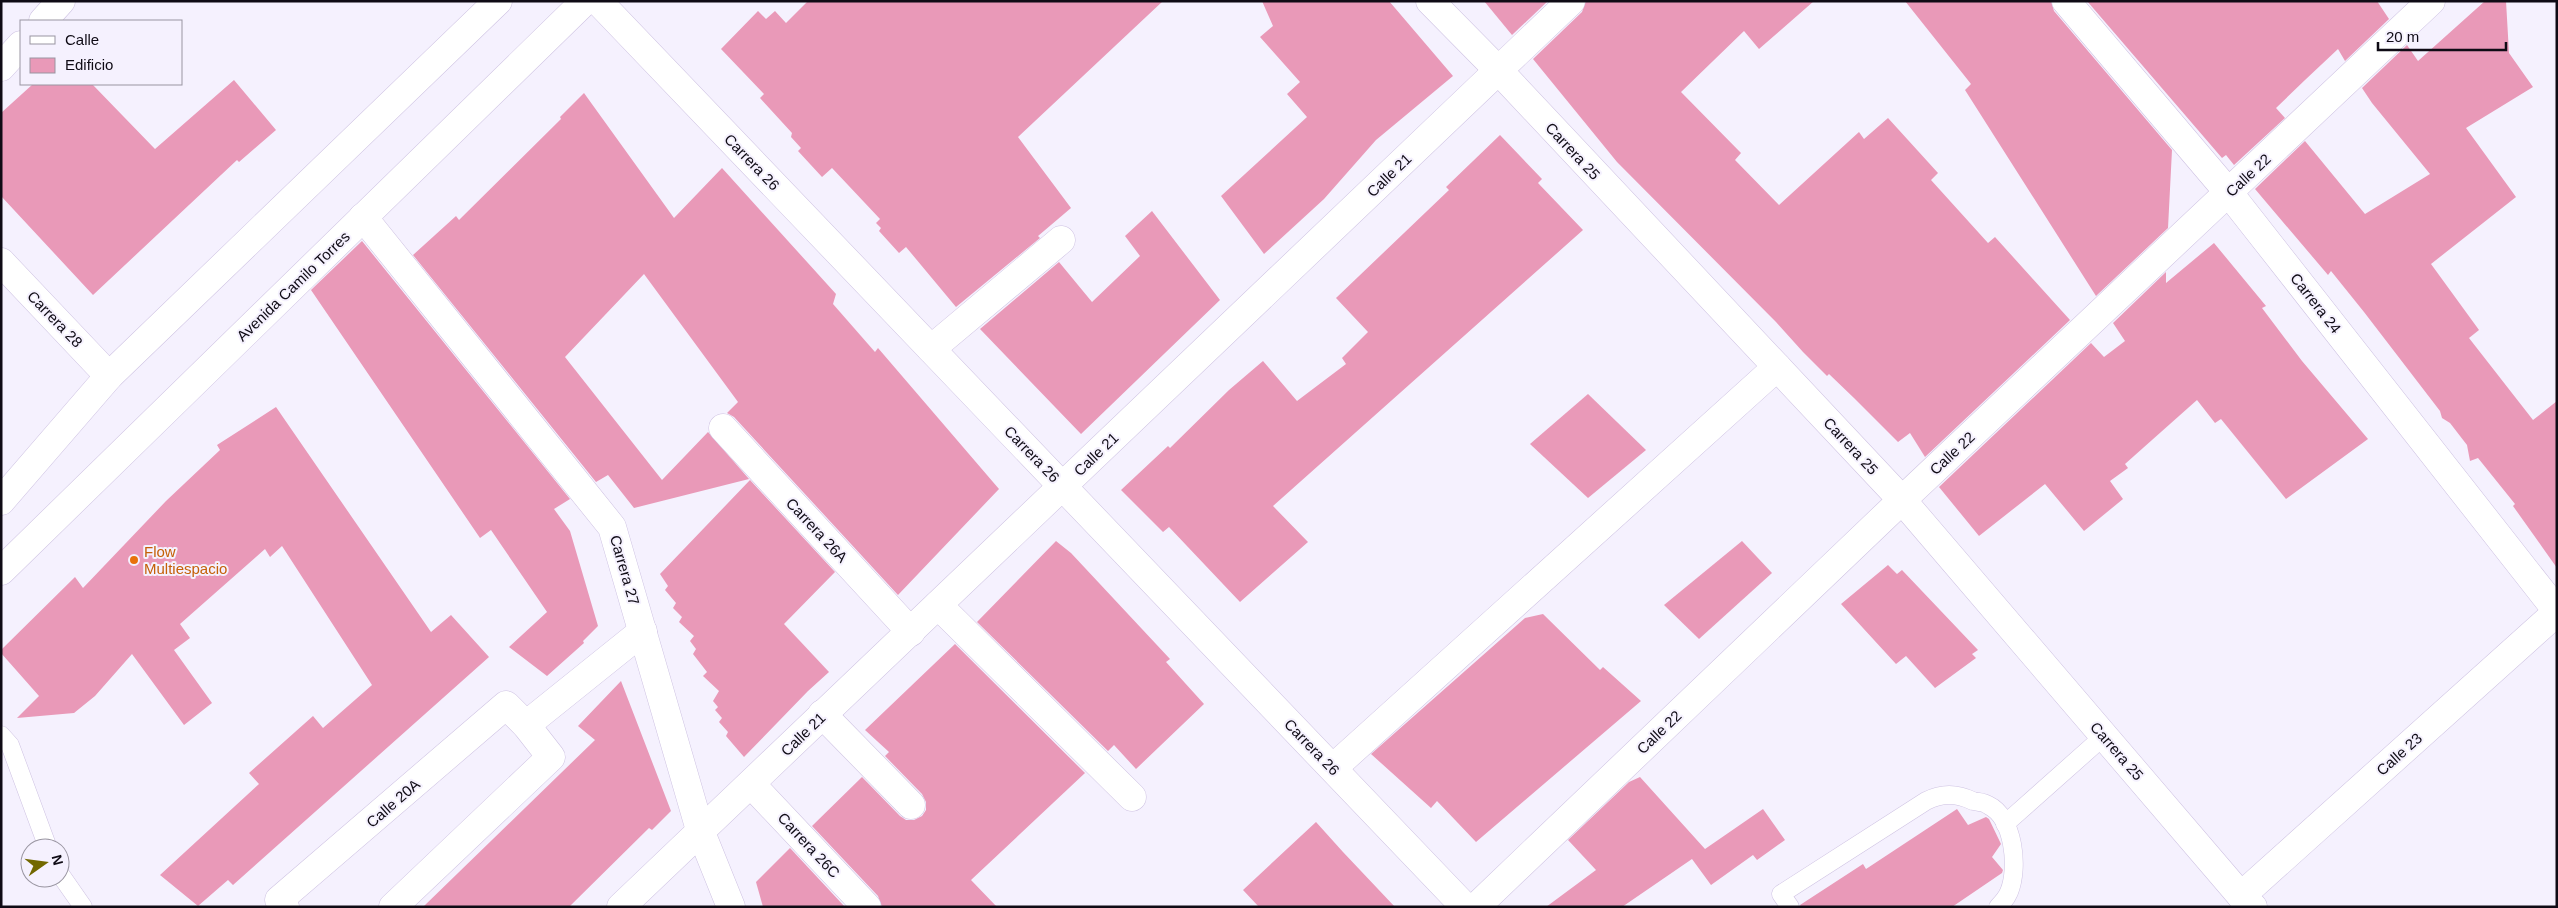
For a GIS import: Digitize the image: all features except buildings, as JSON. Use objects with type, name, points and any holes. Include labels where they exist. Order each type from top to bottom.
[{"type":"street","points":[[44,20],[61,1]]},
{"type":"street","points":[[1,501],[109,376],[498,1]]},
{"type":"street","name":"Avenida Camilo Torres","points":[[1,571],[585,1]]},
{"type":"street","name":"Carrera 26","points":[[598,1],[1465,907]]},
{"type":"street","name":"Carrera 25","points":[[1430,1],[1499,71],[1902,500],[2247,902]]},
{"type":"street","name":"Calle 21","points":[[620,907],[700,830],[752,784],[822,714],[1571,1]]},
{"type":"street","name":"Carrera 24","points":[[2066,1],[2229,193],[2557,611]]},
{"type":"street","name":"Calle 22","points":[[1476,907],[1902,500],[2229,193],[2426,3]]},
{"type":"street","points":[[1,67],[20,46]]},
{"type":"street","name":"Carrera 27","points":[[363,217],[612,527],[700,830],[731,907]]},
{"type":"street","points":[[931,349],[1061,240]]},
{"type":"street","name":"Carrera 28","points":[[1,262],[109,376]]},
{"type":"street","points":[[1333,768],[1777,367]]},
{"type":"street","name":"Carrera 26A","points":[[723,428],[910,632]]},
{"type":"street","points":[[938,605],[1132,797]]},
{"type":"street","name":"Calle 23","points":[[2247,902],[2557,611]]},
{"type":"street","points":[[393,907],[551,756],[526,725],[643,632]]},
{"type":"street","name":"Calle 20A","points":[[282,904],[506,705],[526,725]]},
{"type":"street","points":[[822,714],[911,805]]},
{"type":"street","name":"Carrera 26C","points":[[752,784],[867,907]]},
{"type":"lane","points":[[1,735],[10,745],[25,781],[43,838]]},
{"type":"lane","points":[[2005,824],[2104,736]]},
{"type":"lane","points":[[1790,907],[1781,894],[1926,801],[1939,795],[1956,796],[1988,804],[2005,824],[2010,836],[2014,875],[2009,893],[1998,907]]},
{"type":"lane","points":[[70,888],[83,907]]},
{"type":"place","name":"Flow Multiespacio","points":[[134,560]]}]
